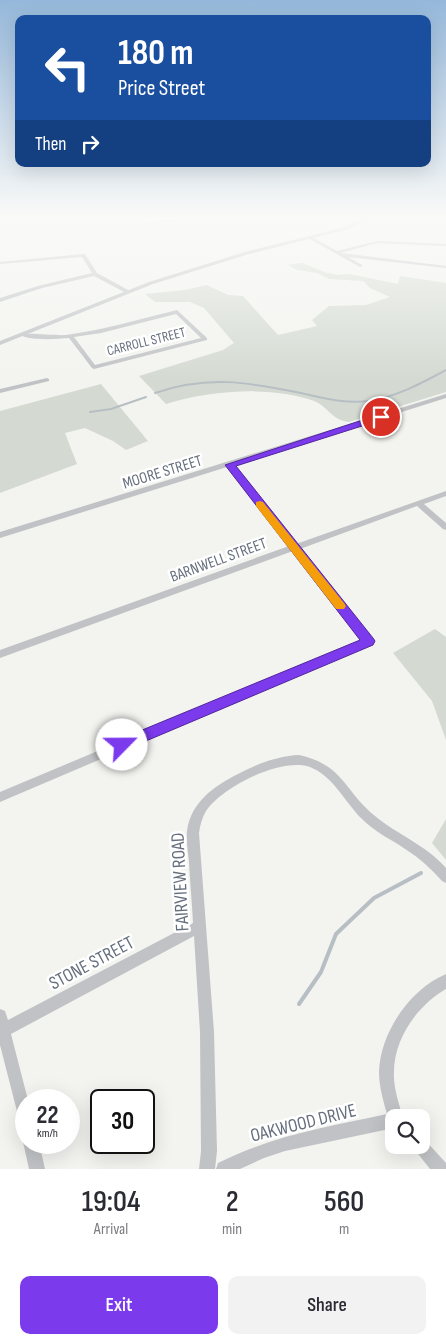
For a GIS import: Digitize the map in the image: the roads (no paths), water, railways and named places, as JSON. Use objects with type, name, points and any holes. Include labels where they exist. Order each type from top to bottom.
[{"type":"street","points":[[0,343],[128,292],[190,272]]},
{"type":"street","points":[[0,300],[95,274],[128,292]]},
{"type":"street","name":"CARROLL STREET","points":[[177,312],[205,339],[94,367],[71,337],[177,312]]},
{"type":"street","points":[[23,335],[71,337]]},
{"type":"street","points":[[1,389],[47,380]]},
{"type":"street","name":"MOORE STREET","points":[[0,535],[230,465],[446,396]]},
{"type":"street","points":[[0,797],[368,641],[230,465]]},
{"type":"street","name":"BARNWELL STREET","points":[[0,654],[446,493]]},
{"type":"street","points":[[418,503],[446,527]]},
{"type":"street","name":"FAIRVIEW ROAD","points":[[207,1169],[209,1151],[207,1032],[193,832],[198,812],[203,804],[218,791],[260,769],[289,760],[308,761],[327,771],[361,811],[375,823],[423,853],[446,877]]},
{"type":"street","name":"STONE STREET","points":[[2,1026],[200,926]]},
{"type":"street","points":[[392,1109],[388,1093],[387,1064],[396,1034],[406,1016],[424,995],[446,981]]},
{"type":"street","points":[[2,1026],[18,1089]]},
{"type":"street","name":"OAKWOOD DRIVE","points":[[224,1169],[245,1157],[291,1142],[385,1121]]},
{"type":"street","points":[[34,1154],[37,1169]]},
{"type":"street","points":[[428,1154],[440,1169]]},
{"type":"waterway","points":[[155,393],[192,384],[228,382],[282,389],[335,400],[360,402],[399,393],[446,370]]},
{"type":"waterway","points":[[90,412],[111,409],[146,397]]},
{"type":"waterway","points":[[299,1004],[321,972],[336,934],[374,898],[421,873]]}]
